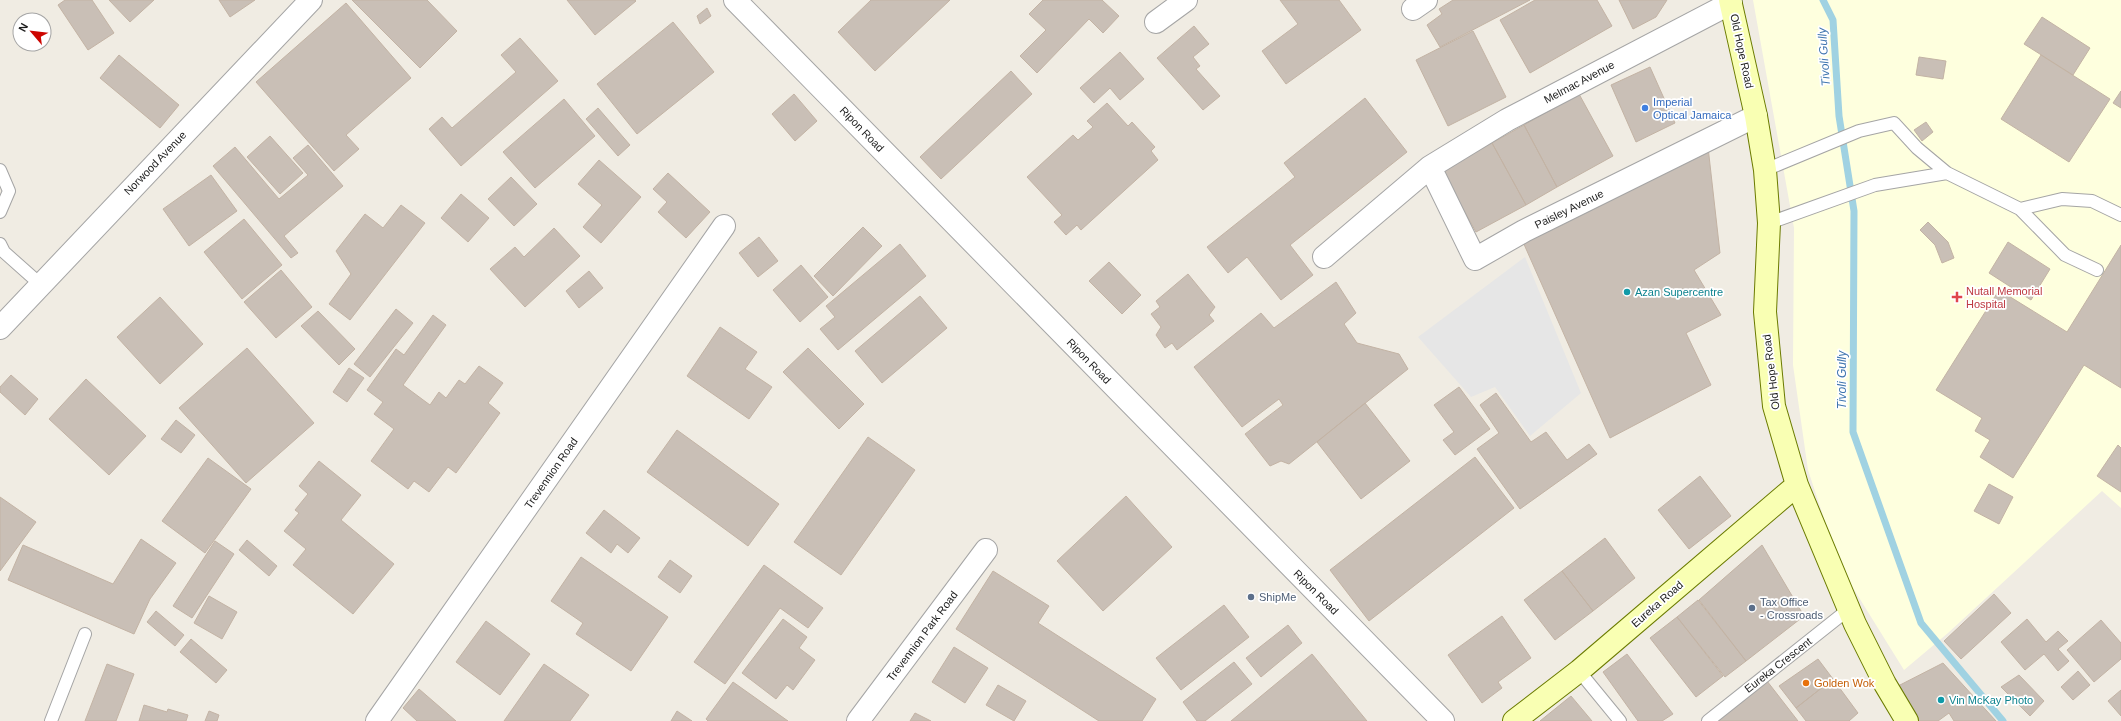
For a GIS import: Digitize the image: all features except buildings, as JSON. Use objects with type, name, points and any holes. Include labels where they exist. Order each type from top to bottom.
[{"type":"main road","name":"Old Hope Road","points":[[1731,1],[1756,116],[1765,170],[1770,223],[1765,312],[1774,406],[1797,485],[1849,609],[1884,684],[1907,721]]},
{"type":"main road","name":"Eureka Road","points":[[1514,721],[1579,671],[1797,485]]},
{"type":"street","name":"Norwood Avenue","points":[[0,328],[40,284],[311,0]]},
{"type":"street","name":"Ripon Road","points":[[735,0],[1443,721]]},
{"type":"street","points":[[1156,22],[1186,0]]},
{"type":"street","name":"Melmac Avenue","points":[[1324,257],[1430,167],[1507,120],[1731,1]]},
{"type":"street","name":"Paisley Avenue","points":[[1430,167],[1475,259],[1524,231],[1756,116]]},
{"type":"street","name":"Trevennion Road","points":[[377,721],[724,226]]},
{"type":"street","name":"Trevennion Park Road","points":[[858,721],[986,550]]},
{"type":"lane","points":[[1765,170],[1859,131],[1894,123],[1917,148],[1947,173],[2020,209],[2066,255],[2097,270]]},
{"type":"lane","points":[[0,170],[9,191],[0,212]]},
{"type":"lane","points":[[1770,223],[1875,185],[1947,173]]},
{"type":"lane","points":[[2020,209],[2062,199],[2092,201],[2121,215]]},
{"type":"lane","points":[[0,244],[4,252],[40,284]]},
{"type":"lane","name":"Eureka Crescent","points":[[1708,721],[1849,609]]},
{"type":"lane","points":[[51,721],[85,634]]},
{"type":"lane","points":[[1579,671],[1620,721]]},
{"type":"shaded area","name":"Nutall Memorial Hospital","points":[[1753,0],[2121,0],[2121,508],[2102,491],[1948,633],[1904,670],[1840,567],[1808,470],[1793,365],[1794,228]]},
{"type":"shaded area","points":[[1525,257],[1581,393],[1530,436],[1495,387],[1471,397],[1418,337]]},
{"type":"waterway","name":"Tivoli Gully","points":[[1823,0],[1833,20],[1839,116],[1854,211],[1853,432],[1921,623],[2003,721]]},
{"type":"place","name":"Imperial Optical Jamaica","points":[[1645,108]]},
{"type":"place","name":"Azan Supercentre","points":[[1627,292]]},
{"type":"place","name":"Nutall Memorial Hospital","points":[[1957,297]]},
{"type":"place","name":"ShipMe","points":[[1251,597]]},
{"type":"place","name":"Tax Office - Crossroads","points":[[1752,608]]},
{"type":"place","name":"Golden Wok","points":[[1806,683]]},
{"type":"place","name":"Vin McKay Photo","points":[[1941,700]]}]
